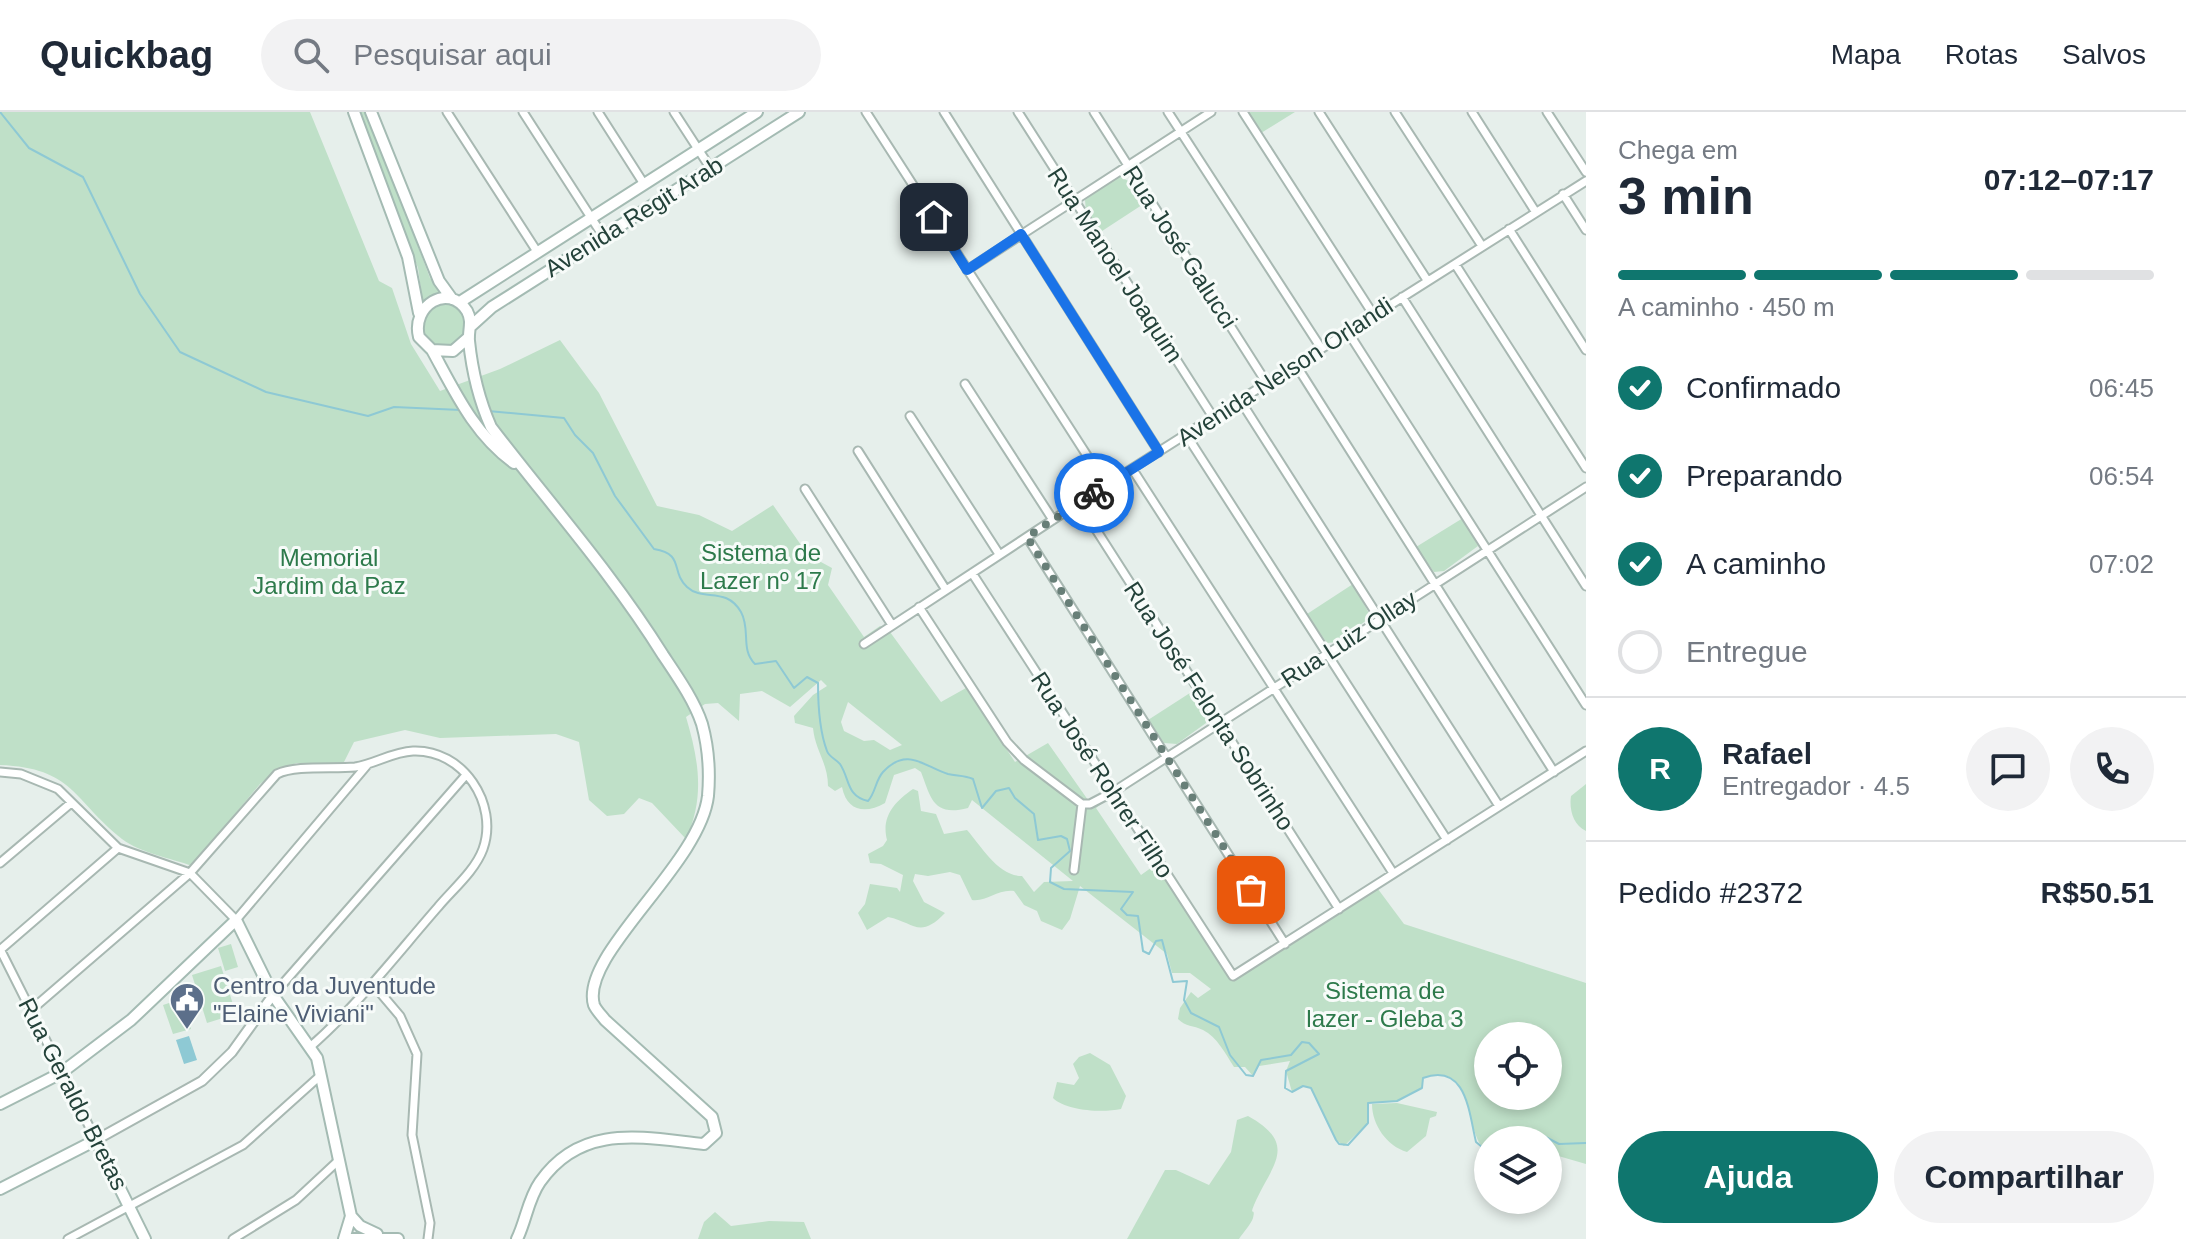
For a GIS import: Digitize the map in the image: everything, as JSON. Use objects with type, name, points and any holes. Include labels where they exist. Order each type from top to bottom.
[{"type":"main road","points":[[354,112],[408,257],[419,313],[419,337],[432,350],[482,435],[525,472]]},
{"type":"main road","points":[[371,112],[439,281],[469,314],[484,411],[525,472],[629,600],[701,722],[708,779],[700,828],[684,857],[607,954],[596,975],[594,1006],[605,1020],[712,1117],[717,1128],[714,1138],[704,1144],[636,1135],[587,1145],[558,1164],[539,1183],[517,1239]]},
{"type":"main road","name":"Avenida Regit Arab","points":[[470,332],[492,307],[799,112]]},
{"type":"main road","name":"Avenida Regit Arab","points":[[456,300],[538,253],[753,113]]},
{"type":"main road","points":[[419,313],[435,299],[456,300]]},
{"type":"main road","points":[[432,350],[453,351],[470,332]]},
{"type":"main road","points":[[0,1104],[61,1073],[131,1020],[236,920],[273,995],[310,1047],[321,1075],[351,1216],[344,1239]]},
{"type":"main road","points":[[0,1189],[96,1140]]},
{"type":"main road","name":"Rua Geraldo Bretas","points":[[96,1140],[145,1239]]},
{"type":"main road","points":[[351,1216],[360,1226],[398,1239]]},
{"type":"main road","points":[[351,1239],[382,1236]]},
{"type":"street","points":[[447,112],[538,253]]},
{"type":"street","points":[[523,112],[603,236]]},
{"type":"street","points":[[598,112],[644,184]]},
{"type":"street","points":[[674,112],[711,169]]},
{"type":"street","points":[[866,112],[1106,485]]},
{"type":"street","points":[[944,112],[1159,452]]},
{"type":"street","name":"Rua Manoel Joaquim","points":[[1018,112],[1213,417]]},
{"type":"street","name":"Rua José Galucci","points":[[1094,112],[1266,382]]},
{"type":"street","points":[[1168,112],[1321,348]]},
{"type":"street","points":[[967,270],[1211,112]]},
{"type":"street","points":[[1243,112],[1373,314]]},
{"type":"street","points":[[1319,112],[1427,280]]},
{"type":"street","points":[[1395,112],[1482,246]]},
{"type":"street","points":[[1472,112],[1535,211]]},
{"type":"street","points":[[1547,112],[1586,172]]},
{"type":"street","name":"Avenida Nelson Orlandi","points":[[864,644],[1266,382],[1586,181]]},
{"type":"street","points":[[1563,194],[1586,230]]},
{"type":"street","points":[[1509,229],[1586,350]]},
{"type":"street","points":[[1455,264],[1586,468]]},
{"type":"street","points":[[1402,297],[1586,586]]},
{"type":"street","points":[[1348,332],[1586,705]]},
{"type":"street","points":[[1296,365],[1554,772]]},
{"type":"street","points":[[965,384],[1053,520]]},
{"type":"street","points":[[1240,400],[1499,806]]},
{"type":"street","points":[[910,416],[999,554]]},
{"type":"street","points":[[1187,436],[1447,840]]},
{"type":"street","points":[[858,451],[946,590]]},
{"type":"street","points":[[1133,470],[1393,873]]},
{"type":"street","name":"Rua Luiz Ollay","points":[[1082,804],[1090,804],[1113,792],[1586,487]]},
{"type":"street","points":[[805,489],[892,625]]},
{"type":"street","name":"Rua José Felonta Sobrinho","points":[[1079,503],[1339,909]]},
{"type":"street","points":[[1027,537],[1285,944],[1586,751]]},
{"type":"street","name":"Rua José Rohrer Filho","points":[[972,573],[1233,976],[1285,944]]},
{"type":"street","points":[[919,607],[1007,742],[1024,760],[1082,804],[1074,870]]},
{"type":"street","points":[[30,1011],[190,873],[277,774],[295,768],[318,771],[368,764],[384,756],[426,751],[436,753],[466,775],[487,810],[485,839],[478,859],[372,983],[310,1047]]},
{"type":"street","points":[[0,772],[40,780],[58,789],[118,848],[190,873],[236,920],[368,764]]},
{"type":"street","points":[[96,1140],[202,1081],[232,1052],[273,995],[466,775]]},
{"type":"street","points":[[0,863],[71,803]]},
{"type":"street","points":[[0,950],[118,848]]},
{"type":"street","name":"Rua Geraldo Bretas","points":[[0,950],[96,1140]]},
{"type":"street","points":[[372,983],[400,1016],[417,1054],[412,1135],[430,1223],[428,1239]]},
{"type":"street","points":[[68,1239],[243,1145],[321,1075]]},
{"type":"street","points":[[233,1239],[296,1200],[339,1160]]},
{"type":"green space","points":[[0,112],[310,112],[379,281],[392,288],[411,344],[440,391],[500,369],[560,340],[599,393],[657,506],[699,515],[732,531],[773,505],[808,555],[832,568],[828,585],[864,637],[880,626],[890,632],[941,702],[966,688],[1015,762],[1048,743],[1088,800],[1108,790],[1111,797],[1096,808],[1141,875],[1155,865],[1232,976],[1375,885],[1404,924],[1586,983],[1586,1164],[1562,1157],[1562,1126],[1474,1128],[1461,1089],[1453,1079],[1441,1075],[1423,1078],[1422,1088],[1397,1101],[1368,1103],[1368,1123],[1344,1146],[1336,1140],[1311,1088],[1303,1086],[1292,1092],[1286,1071],[1290,1061],[1259,1066],[1253,1076],[1245,1067],[1234,1067],[1208,1033],[1178,1019],[1180,1008],[1191,992],[1198,998],[1211,989],[1190,973],[1172,973],[1167,954],[1080,886],[1070,919],[1062,930],[1041,921],[1037,911],[1024,905],[1014,891],[972,900],[960,875],[950,872],[928,876],[915,874],[913,881],[924,902],[945,913],[929,926],[916,927],[888,917],[867,930],[858,913],[865,904],[870,884],[897,888],[900,892],[903,875],[881,864],[870,863],[868,854],[883,846],[887,840],[886,824],[891,811],[913,789],[918,791],[921,811],[936,814],[944,834],[967,830],[998,866],[1013,875],[1022,876],[1034,892],[1044,882],[1073,881],[972,800],[968,808],[947,810],[940,807],[931,797],[921,772],[915,768],[894,775],[885,803],[871,809],[853,806],[842,787],[835,791],[828,786],[813,728],[795,723],[794,716],[813,695],[827,686],[821,680],[790,707],[762,691],[740,694],[739,721],[718,703],[705,704],[686,717],[697,764],[698,794],[686,839],[652,803],[639,798],[624,814],[607,816],[589,800],[579,742],[556,734],[440,738],[405,730],[354,742],[343,764],[317,767],[297,763],[279,769],[260,784],[192,866],[129,844],[58,779],[24,767],[0,765]],"holes":[[[848,702],[902,745],[890,750],[874,740],[864,741],[844,731],[841,722]]]},
{"type":"green space","points":[[359,112],[367,112],[430,278],[444,293],[423,304],[418,268]]},
{"type":"green space","points":[[1248,112],[1295,112],[1261,133]]},
{"type":"green space","points":[[1119,176],[1132,183],[1145,203],[1099,233],[1086,212],[1085,200]]},
{"type":"green space","points":[[444,303],[460,309],[466,325],[460,341],[444,347],[428,341],[422,325],[428,309]]},
{"type":"green space","points":[[1463,518],[1478,546],[1444,571],[1434,572],[1416,547]]},
{"type":"green space","points":[[1353,584],[1371,617],[1337,642],[1327,643],[1307,614]]},
{"type":"green space","points":[[1193,691],[1207,711],[1206,723],[1177,744],[1164,743],[1148,720]]},
{"type":"green space","points":[[1586,784],[1586,831],[1575,821],[1571,796]]},
{"type":"green space","points":[[231,944],[238,967],[225,971],[218,948]]},
{"type":"green space","points":[[221,966],[236,1014],[207,1023],[192,975]]},
{"type":"green space","points":[[181,999],[191,1029],[173,1034],[163,1005]]},
{"type":"green space","points":[[1090,1053],[1110,1065],[1126,1096],[1121,1109],[1085,1110],[1067,1106],[1053,1098],[1057,1082],[1074,1085],[1079,1078],[1073,1064],[1079,1057]]},
{"type":"green space","points":[[1397,1103],[1437,1112],[1430,1118],[1426,1136],[1407,1152],[1387,1140],[1373,1112],[1372,1104]]},
{"type":"green space","points":[[1248,1116],[1273,1137],[1277,1156],[1252,1210],[1252,1220],[1239,1239],[1127,1239],[1165,1170],[1176,1170],[1209,1185],[1231,1152],[1237,1120]]},
{"type":"green space","points":[[715,1212],[731,1226],[769,1221],[804,1222],[811,1239],[698,1239],[704,1222]]},
{"type":"water","points":[[189,1036],[197,1060],[184,1064],[176,1040]]},
{"type":"waterway","points":[[0,112],[29,148],[83,177],[140,294],[180,352],[266,392],[368,416],[394,407],[461,410]]},
{"type":"waterway","points":[[488,411],[564,418],[593,453],[615,496],[654,549],[664,551],[674,559],[687,587],[735,604],[744,619],[748,652],[755,664],[776,661],[794,688],[807,677],[818,683],[822,735],[827,751],[840,764],[852,791],[861,799],[868,801],[878,779],[892,764],[908,759],[948,774],[973,779],[982,808],[996,791],[1009,788],[1015,798],[1034,814],[1038,840],[1061,836],[1067,839],[1070,851],[1051,868],[1050,882],[1064,889],[1133,892],[1121,909],[1127,915],[1138,916],[1143,951],[1149,954],[1156,941],[1162,940],[1173,982],[1187,981],[1184,1000],[1191,1013],[1219,1027],[1230,1055],[1246,1075],[1253,1076],[1261,1060],[1291,1055],[1302,1042],[1309,1043],[1319,1054],[1286,1071],[1285,1088],[1292,1092],[1303,1086],[1311,1088],[1339,1144],[1348,1145],[1368,1123],[1368,1103],[1397,1101],[1422,1088],[1423,1078],[1438,1075],[1449,1077],[1457,1084],[1468,1105],[1474,1133]]},
{"type":"waterway","points":[[1562,1144],[1586,1143]]},
{"type":"way so far","points":[[1094,493],[1027,537],[1251,890]]},
{"type":"place","name":"Centro da Juventude \"Elaine Viviani\"","points":[[187,1031]]},
{"type":"route","points":[[934,217],[967,270],[1021,234],[1159,452],[1094,493]]},
{"type":"park label","name":"Sistema de Lazer nº 17","points":[[761,567]]},
{"type":"park label","name":"Memorial Jardim da Paz","points":[[329,572]]},
{"type":"park label","name":"Sistema de lazer - Gleba 3","points":[[1385,1005]]}]
